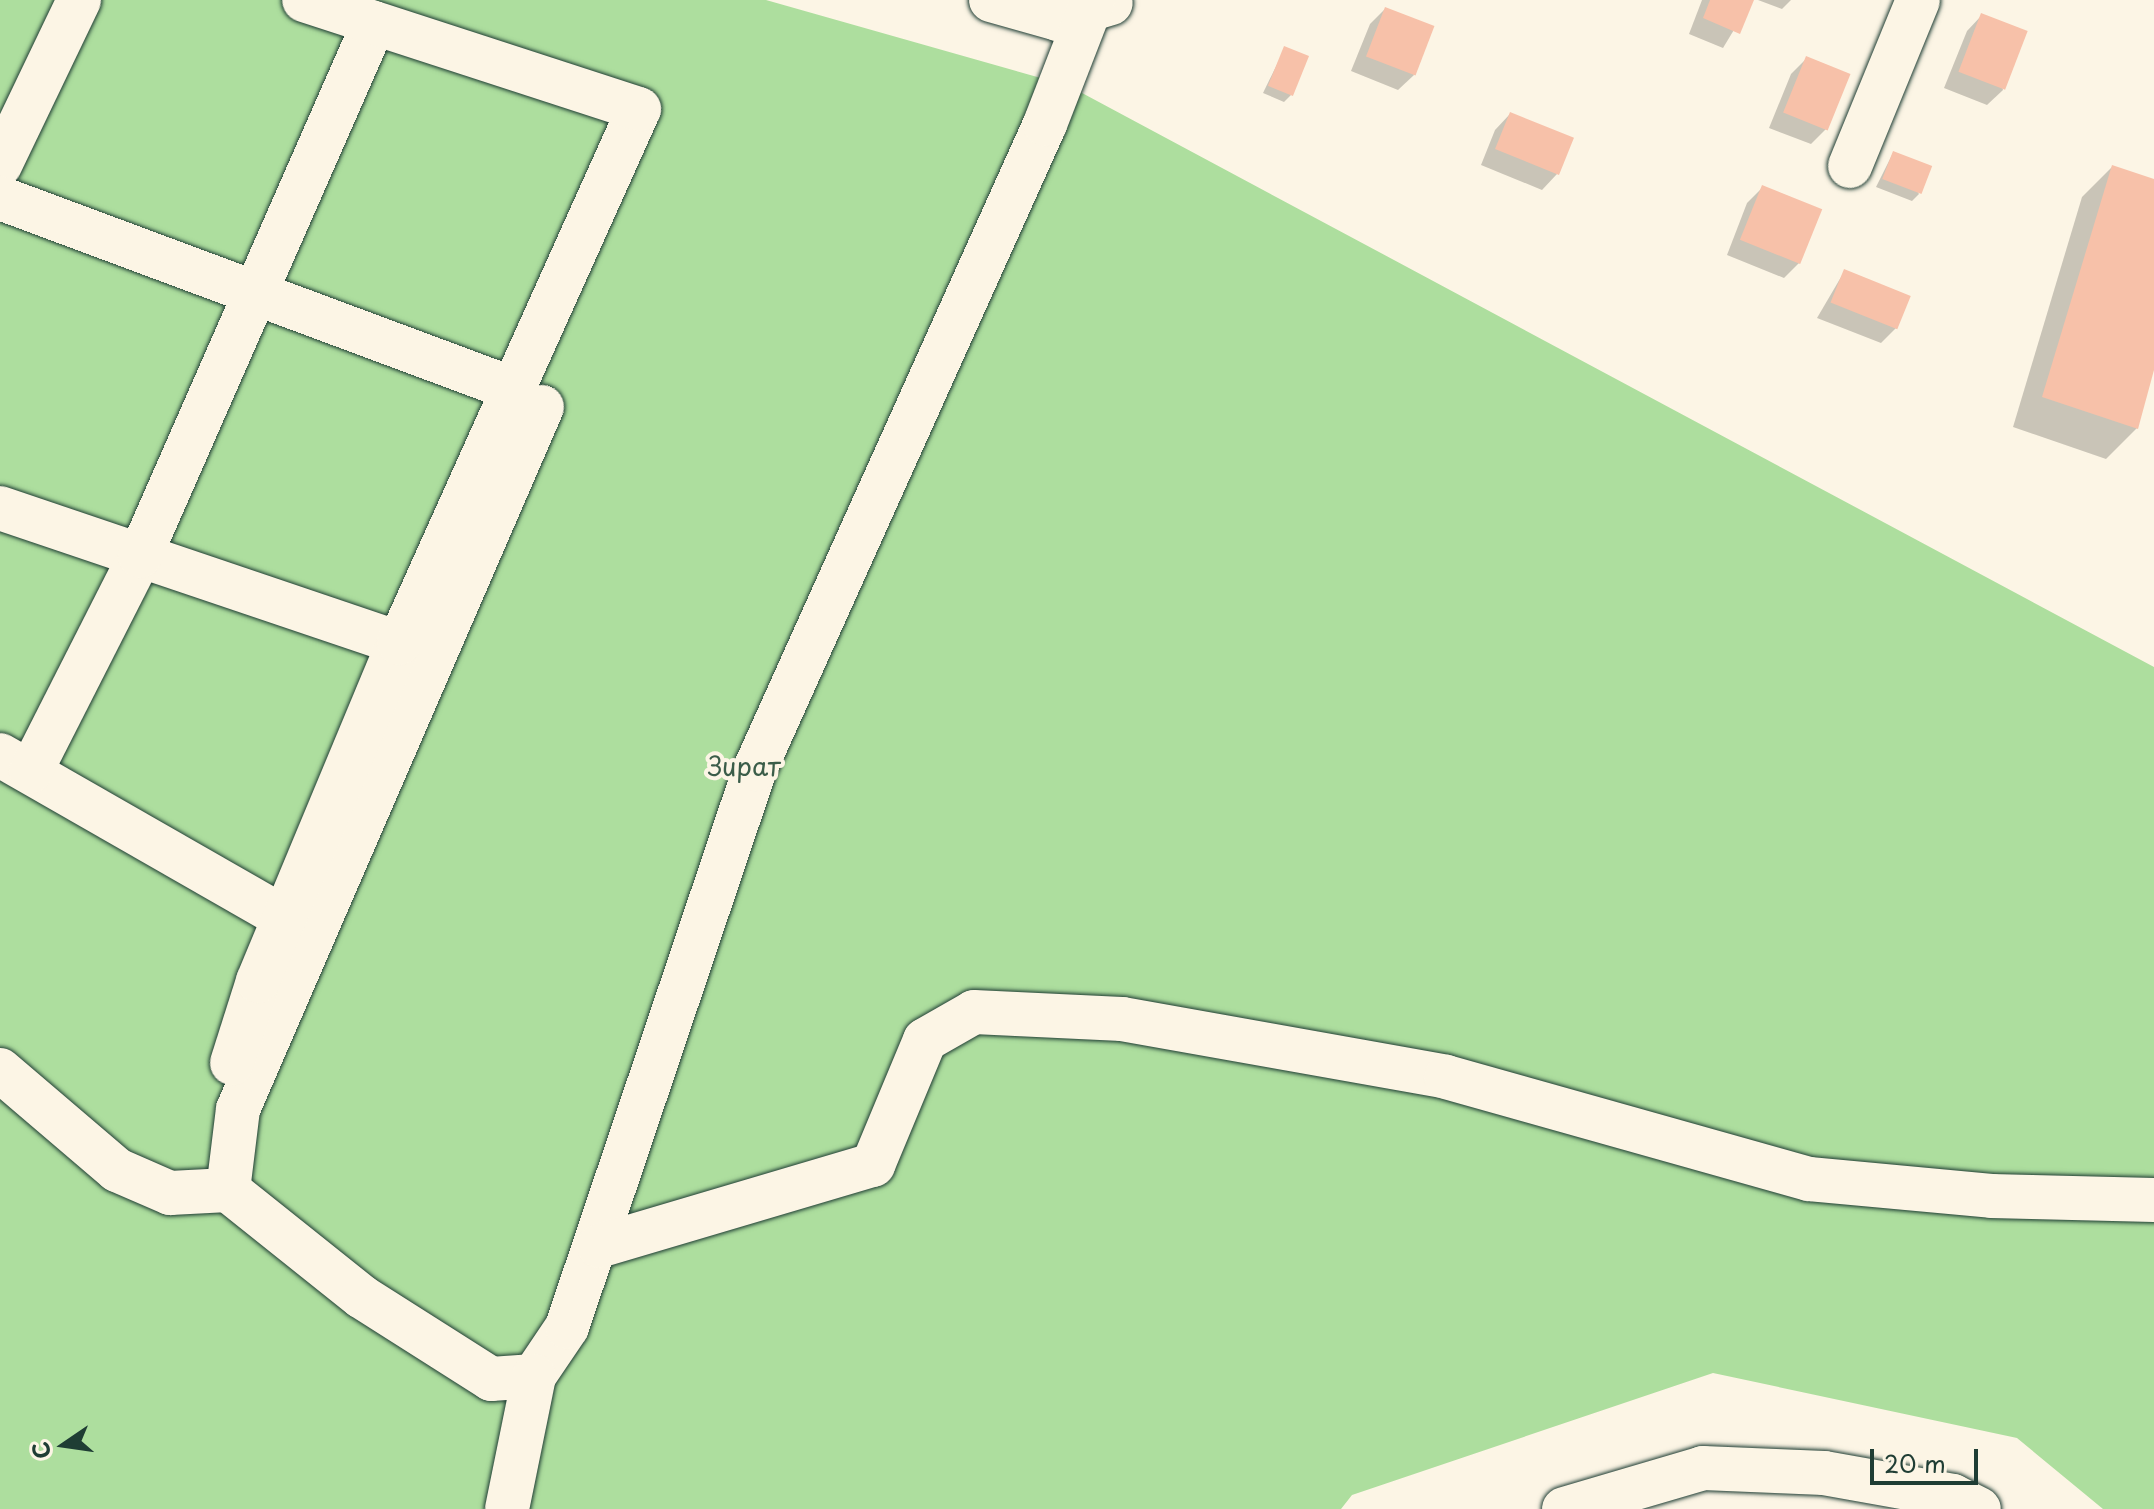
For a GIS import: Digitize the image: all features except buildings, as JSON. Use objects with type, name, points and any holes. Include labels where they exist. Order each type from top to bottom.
[{"type":"main road","points":[[0,165],[79,0]]},
{"type":"main road","points":[[238,1109],[527,398],[639,109],[304,0]]},
{"type":"main road","points":[[507,1509],[534,1376],[567,1327],[599,1246],[755,769],[1045,124],[1079,6],[991,0]]},
{"type":"main road","points":[[1850,166],[1918,0]]},
{"type":"main road","points":[[285,918],[15,763],[140,556],[250,295],[374,23]]},
{"type":"main road","points":[[0,198],[527,398]]},
{"type":"main road","points":[[228,1190],[238,1109],[231,1055],[399,643],[527,398]]},
{"type":"main road","points":[[0,508],[399,643]]},
{"type":"main road","points":[[599,1246],[873,1165],[925,1040],[974,1012],[1122,1019],[1446,1077],[1809,1179],[1991,1196],[2154,1200]]},
{"type":"main road","points":[[0,1070],[117,1170],[170,1193],[228,1190],[362,1297],[491,1379],[534,1376]]},
{"type":"main road","points":[[1564,1509],[1703,1468],[1824,1473],[1953,1496],[1979,1509]]},
{"type":"green space","name":"Зират","points":[[0,0],[766,0],[1069,86],[2154,667],[2154,1509],[2103,1509],[2017,1438],[1713,1373],[1352,1495],[1341,1509],[0,1509]]}]
